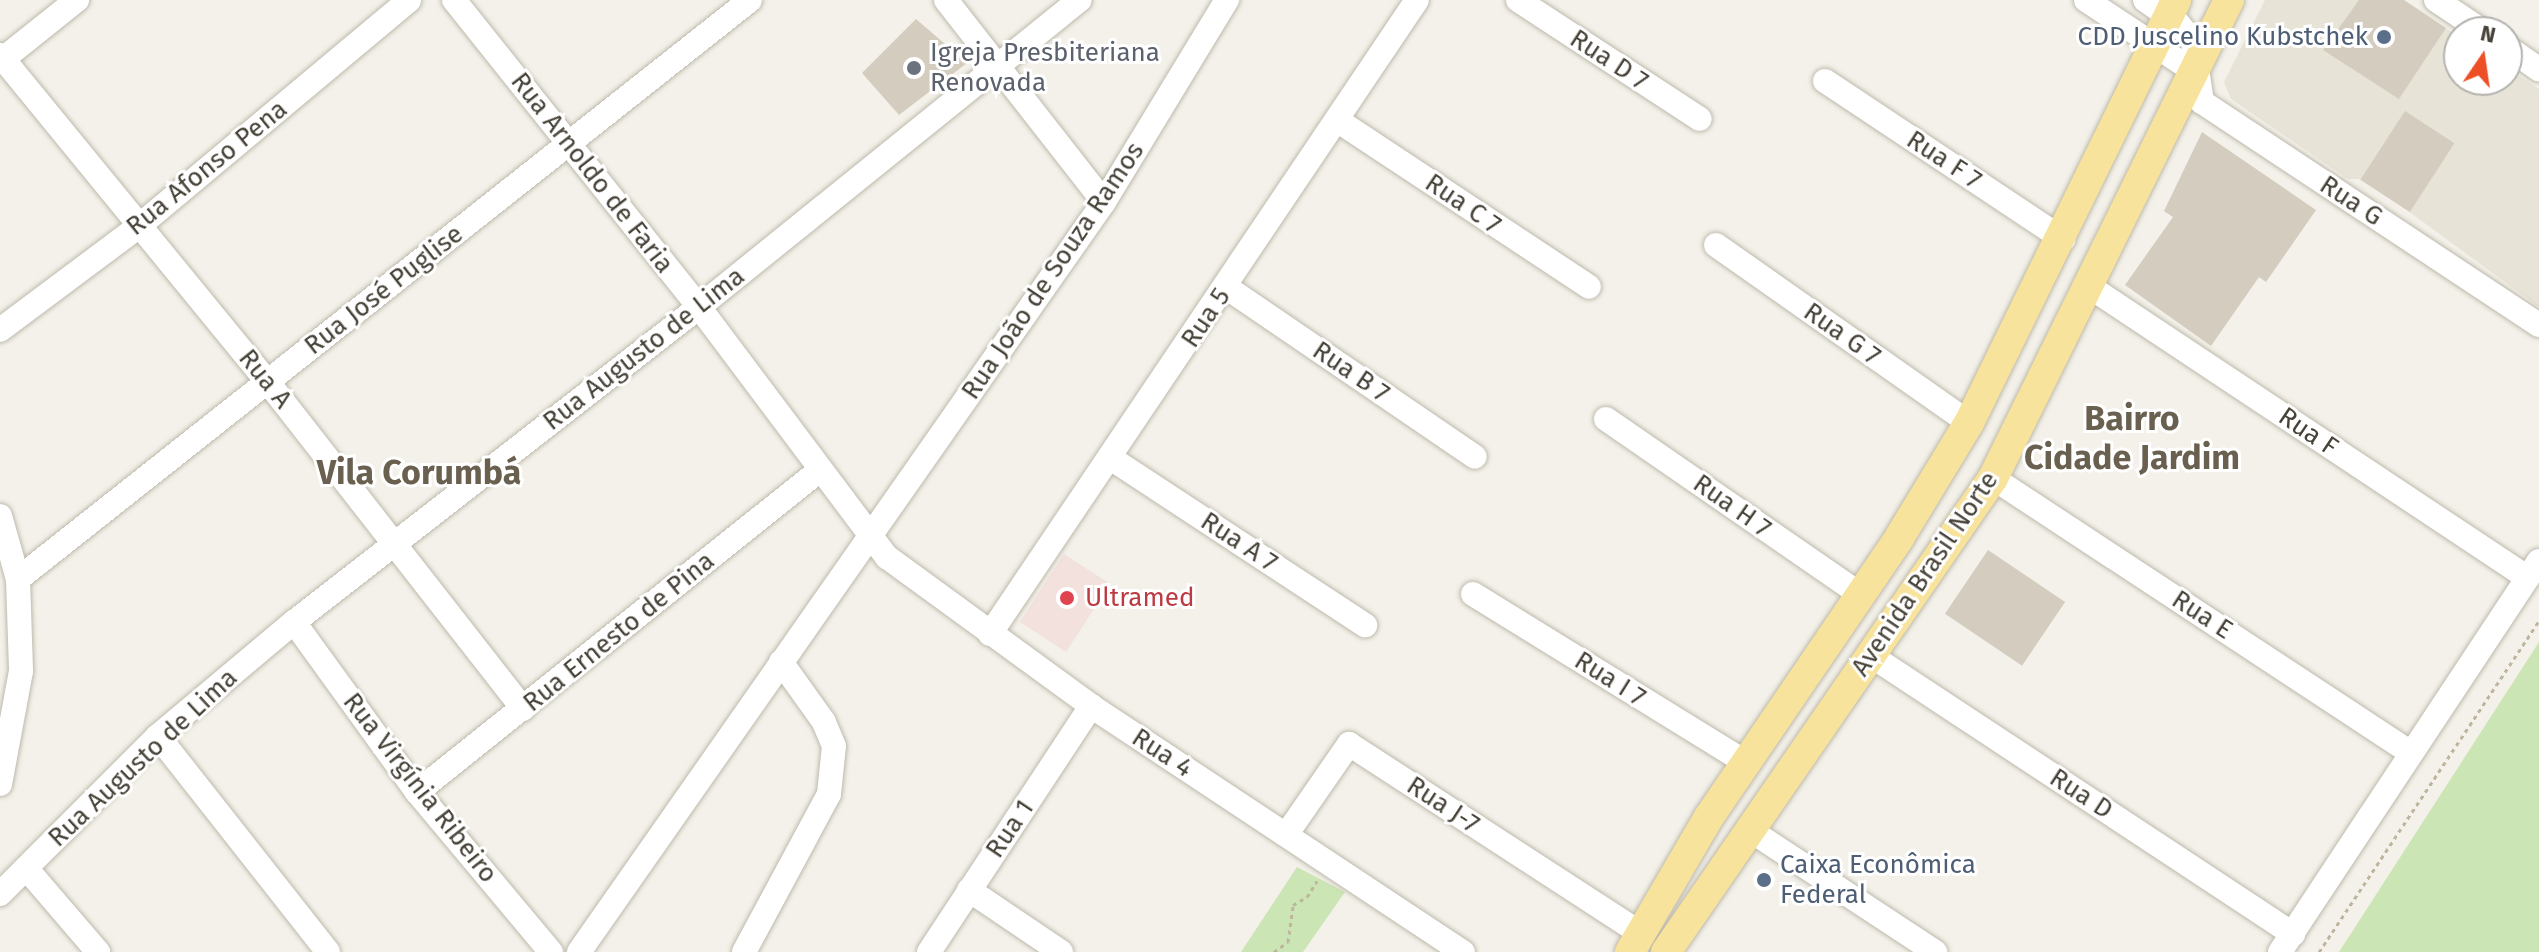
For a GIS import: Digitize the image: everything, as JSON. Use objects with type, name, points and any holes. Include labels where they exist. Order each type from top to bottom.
[{"type":"main road","name":"Avenida Brasil Norte","points":[[1666,952],[1993,478],[2229,0]]},
{"type":"main road","name":"Avenida Brasil Norte","points":[[1611,952],[1630,939],[1676,873],[1858,593],[1899,538],[1969,423],[2063,239],[2154,44],[2163,5]]},
{"type":"street","points":[[2,57],[77,0]]},
{"type":"street","name":"Rua Afonso Pena","points":[[0,330],[139,226],[409,0]]},
{"type":"street","name":"Rua Arnoldo de Faria","points":[[454,0],[699,307],[872,538]]},
{"type":"street","name":"Rua José Puglise","points":[[18,579],[750,0]]},
{"type":"street","points":[[946,0],[1104,202]]},
{"type":"street","name":"Rua Augusto de Lima","points":[[0,894],[158,736],[294,622],[699,307],[1000,67],[1079,0]]},
{"type":"street","name":"Rua João de Souza Ramos","points":[[872,538],[1104,202],[1227,0]]},
{"type":"street","name":"Rua 5","points":[[990,634],[1112,459],[1417,0]]},
{"type":"street","name":"Rua D 7","points":[[1518,0],[1700,119]]},
{"type":"street","points":[[2086,0],[2154,44],[2196,63]]},
{"type":"street","points":[[2436,0],[2460,16]]},
{"type":"street","points":[[2163,5],[2193,42],[2196,63]]},
{"type":"street","name":"Rua A","points":[[2,57],[267,381],[523,709]]},
{"type":"street","name":"Rua G","points":[[2196,63],[2202,102],[2539,325]]},
{"type":"street","name":"Rua F 7","points":[[1825,81],[2063,239]]},
{"type":"street","name":"Rua C 7","points":[[1337,120],[1589,287]]},
{"type":"street","name":"Rua G 7","points":[[1716,245],[1969,423]]},
{"type":"street","name":"Rua F","points":[[2087,285],[2534,569]]},
{"type":"street","name":"Rua B 7","points":[[1226,287],[1475,457]]},
{"type":"street","name":"Rua H 7","points":[[1606,419],[1858,593]]},
{"type":"street","name":"Rua A 7","points":[[1112,459],[1365,625]]},
{"type":"street","name":"Rua Ernesto de Pina","points":[[417,792],[820,470]]},
{"type":"street","name":"Rua E","points":[[1993,478],[2411,753]]},
{"type":"street","points":[[0,516],[18,579],[21,671],[0,784]]},
{"type":"street","points":[[579,952],[781,662],[872,538]]},
{"type":"street","name":"Rua 4","points":[[872,538],[887,557],[1091,706],[1463,952]]},
{"type":"street","name":"Rua D","points":[[1870,655],[2287,943],[2534,569]]},
{"type":"street","name":"Rua I 7","points":[[1473,594],[1747,763]]},
{"type":"street","name":"Rua Virgínia Ribeiro","points":[[294,622],[417,792],[551,952]]},
{"type":"street","points":[[744,952],[829,794],[834,746],[824,722],[781,662]]},
{"type":"street","name":"Rua 1","points":[[929,952],[1091,706]]},
{"type":"street","points":[[158,736],[328,952]]},
{"type":"street","name":"Rua J-7","points":[[1286,835],[1349,744],[1630,939]]},
{"type":"street","points":[[1750,830],[1935,952]]},
{"type":"street","points":[[26,868],[98,952]]},
{"type":"street","points":[[969,890],[1061,952]]},
{"type":"path","points":[[2319,952],[2539,621]]},
{"type":"path","points":[[1274,952],[1288,942],[1293,905],[1307,897],[1321,875]]},
{"type":"shaded area","points":[[2265,0],[2404,0],[2443,26],[2443,96],[2523,96],[2523,78],[2539,89],[2539,307],[2408,211],[2360,179],[2348,179],[2231,99],[2224,82]]},
{"type":"shaded area","name":"Ultramed","points":[[1064,554],[1110,584],[1066,652],[1020,622]]},
{"type":"green space","points":[[2539,642],[2539,952],[2339,952]]},
{"type":"green space","points":[[1297,867],[1345,892],[1303,952],[1241,952]]},
{"type":"building","points":[[2359,0],[2404,0],[2443,26],[2443,33],[2399,99],[2323,50]]},
{"type":"building","name":"Igreja Presbiteriana Renovada","points":[[916,19],[967,63],[899,115],[862,73]]},
{"type":"building","points":[[2405,111],[2454,143],[2410,212],[2360,180]]},
{"type":"building","points":[[2202,132],[2316,210],[2266,282],[2259,277],[2211,346],[2125,285],[2173,217],[2164,211]]},
{"type":"building","points":[[1988,550],[2065,602],[2022,666],[1945,614]]},
{"type":"place","name":"CDD Juscelino Kubstchek","points":[[2384,37]]},
{"type":"place","name":"Igreja Presbiteriana Renovada","points":[[914,68]]},
{"type":"place","name":"Ultramed","points":[[1067,598]]},
{"type":"place","name":"Caixa Econômica Federal","points":[[1764,880]]},
{"type":"district","name":"Bairro Cidade Jardim","points":[[2132,438]]},
{"type":"district","name":"Vila Corumbá","points":[[419,473]]}]
